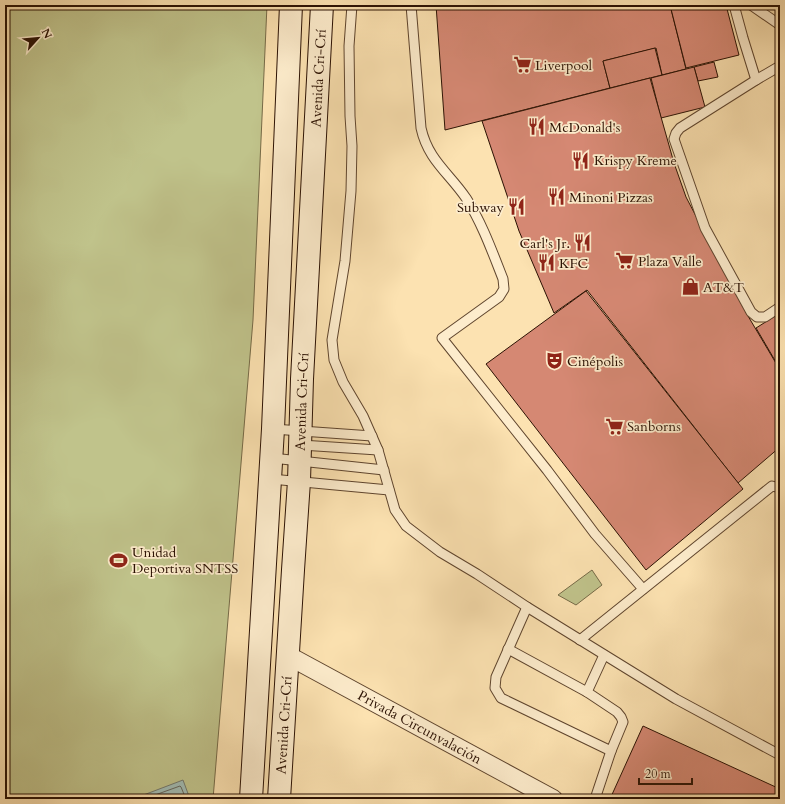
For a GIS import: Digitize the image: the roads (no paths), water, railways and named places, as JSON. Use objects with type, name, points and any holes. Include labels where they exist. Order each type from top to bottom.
[{"type":"main road","name":"Avenida Cri-Crí","points":[[251,799],[271,480],[291,5]]},
{"type":"main road","name":"Avenida Cri-Crí","points":[[279,799],[300,454],[302,379],[322,5]]},
{"type":"main road","points":[[279,315],[290,323],[288,380],[293,384],[302,379]]},
{"type":"street","name":"Privada Circunvalación","points":[[287,655],[553,799]]},
{"type":"lane","points":[[352,5],[349,46],[352,146],[351,191],[345,261],[332,340],[334,360],[343,382],[363,416],[378,450],[395,510],[406,526],[440,552],[676,699],[780,755]]},
{"type":"lane","points":[[411,5],[420,114],[424,142],[476,214],[503,279],[504,289],[499,297],[442,338],[547,470],[595,534],[643,589]]},
{"type":"lane","points":[[734,5],[742,38],[756,80]]},
{"type":"lane","points":[[750,5],[780,25]]},
{"type":"lane","points":[[780,66],[680,128],[674,139],[705,228],[751,312],[757,317],[765,317],[780,308]]},
{"type":"lane","points":[[273,429],[300,454],[389,490]]},
{"type":"lane","points":[[271,480],[300,454],[372,436]]},
{"type":"lane","points":[[272,458],[300,454],[378,450]]},
{"type":"lane","points":[[300,454],[384,470]]},
{"type":"lane","points":[[580,640],[772,486],[780,488]]},
{"type":"lane","points":[[527,607],[496,677],[496,688],[501,698],[611,751]]},
{"type":"lane","points":[[508,649],[587,692],[617,712],[621,717],[623,722],[611,751],[595,799]]},
{"type":"lane","points":[[587,692],[604,655]]},
{"type":"water","points":[[183,780],[190,799],[133,799]]},
{"type":"place","name":"Liverpool","points":[[522,65]]},
{"type":"place","name":"McDonald's","points":[[536,127]]},
{"type":"place","name":"Krispy Kreme","points":[[581,160]]},
{"type":"place","name":"Minoni Pizzas","points":[[556,197]]},
{"type":"place","name":"Subway","points":[[517,207]]},
{"type":"place","name":"Carl's Jr.","points":[[583,243]]},
{"type":"place","name":"Plaza Valle","points":[[625,261]]},
{"type":"place","name":"KFC","points":[[546,263]]},
{"type":"place","name":"AT&T","points":[[690,287]]},
{"type":"place","name":"Cinépolis","points":[[554,361]]},
{"type":"place","name":"Sanborns","points":[[614,426]]},
{"type":"place","name":"Unidad Deportiva SNTSS","points":[[119,560]]}]
